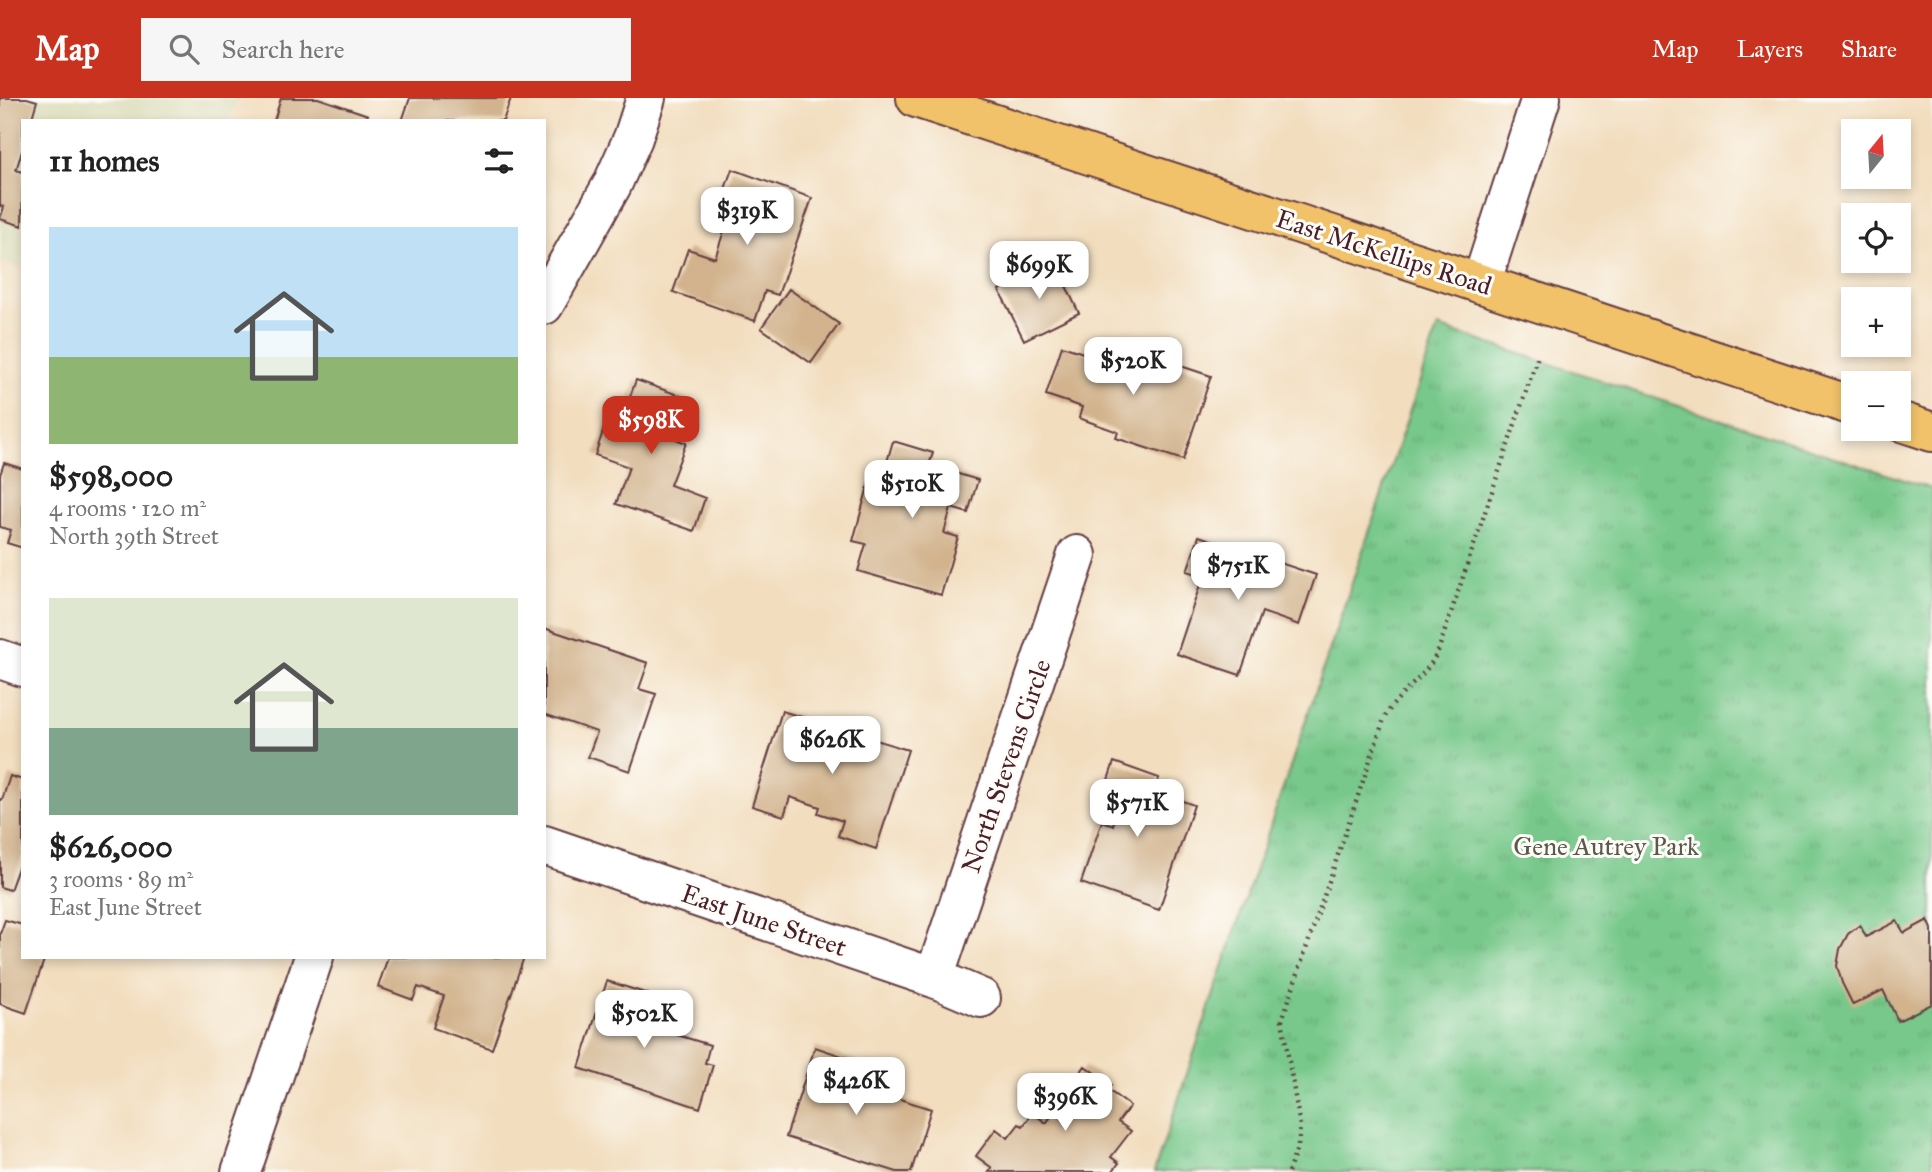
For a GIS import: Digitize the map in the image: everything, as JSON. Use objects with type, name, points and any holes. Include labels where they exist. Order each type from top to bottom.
[{"type":"main road","name":"East McKellips Road","points":[[917,98],[1841,402]]},
{"type":"main road","points":[[1911,425],[1932,432]]},
{"type":"street","points":[[546,302],[612,186],[633,138],[646,98]]},
{"type":"street","points":[[1481,284],[1541,98]]},
{"type":"street","name":"North Stevens Circle","points":[[934,978],[1077,555]]},
{"type":"street","points":[[0,659],[21,666]]},
{"type":"street","name":"East June Street","points":[[546,846],[934,978],[981,998]]},
{"type":"street","points":[[241,1172],[313,959]]},
{"type":"path","points":[[1288,1172],[1298,1146],[1300,1126],[1282,1020],[1384,719],[1392,706],[1426,673],[1438,651],[1538,356]]},
{"type":"shaded area","points":[[0,98],[237,98],[230,119],[21,119],[21,268],[0,261]]},
{"type":"green space","name":"Gene Autrey Park","points":[[1438,327],[1932,489],[1932,1172],[1154,1172]]},
{"type":"building","points":[[0,98],[27,98],[37,101],[32,119],[21,119],[21,154],[16,170],[21,171],[21,226],[0,219],[4,207],[0,206]]},
{"type":"building","points":[[281,98],[318,98],[368,115],[367,119],[275,119]]},
{"type":"building","points":[[410,98],[511,98],[504,119],[403,119]]},
{"type":"building","points":[[732,169],[812,198],[778,295],[765,291],[755,321],[673,292],[688,249],[715,258],[729,216],[717,212]]},
{"type":"building","points":[[1055,263],[1079,313],[1024,340],[999,290]]},
{"type":"building","points":[[789,289],[839,324],[811,363],[761,328]]},
{"type":"building","points":[[1062,346],[1117,364],[1123,347],[1211,376],[1183,460],[1116,438],[1118,432],[1079,418],[1082,407],[1046,395]]},
{"type":"building","points":[[636,380],[687,398],[673,438],[686,443],[670,485],[705,498],[694,531],[616,504],[629,467],[595,455],[608,417],[621,422]]},
{"type":"building","points":[[893,441],[933,453],[929,465],[978,480],[968,513],[951,508],[944,533],[958,537],[941,595],[858,571],[866,544],[853,541],[869,483],[880,486]]},
{"type":"building","points":[[4,463],[21,468],[21,547],[7,543],[11,530],[0,527],[0,475]]},
{"type":"building","points":[[1199,536],[1316,575],[1299,625],[1262,612],[1240,675],[1177,654],[1203,576],[1187,571]]},
{"type":"building","points":[[546,629],[648,663],[639,689],[656,694],[630,771],[588,757],[597,732],[546,715]]},
{"type":"building","points":[[782,711],[908,750],[876,849],[838,836],[843,821],[818,813],[820,807],[790,797],[784,816],[752,806]]},
{"type":"building","points":[[1114,762],[1159,778],[1154,791],[1194,805],[1159,910],[1081,883],[1102,821],[1113,825],[1119,806],[1101,801]]},
{"type":"building","points":[[10,776],[21,779],[21,860],[10,890],[0,887],[0,799],[2,800]]},
{"type":"building","points":[[5,920],[21,924],[21,959],[44,959],[26,1013],[0,1004],[0,934]]},
{"type":"building","points":[[1928,920],[1932,929],[1932,1004],[1898,1021],[1883,990],[1853,1005],[1837,966],[1840,949],[1848,934],[1860,925],[1866,937],[1897,921],[1904,933]]},
{"type":"building","points":[[387,959],[523,959],[492,1049],[433,1028],[444,996],[418,987],[413,1000],[378,987]]},
{"type":"building","points":[[607,981],[648,994],[638,1023],[710,1045],[705,1063],[713,1065],[700,1108],[579,1068]]},
{"type":"building","points":[[815,1047],[857,1061],[849,1083],[931,1109],[911,1172],[897,1172],[786,1137]]},
{"type":"building","points":[[1085,1066],[1111,1085],[1108,1090],[1130,1106],[1118,1122],[1131,1131],[1111,1157],[1119,1163],[1112,1172],[989,1172],[992,1168],[976,1156],[996,1129],[1008,1138],[1019,1124],[1023,1126],[1033,1113],[1046,1123],[1053,1114],[1042,1106],[1054,1088],[1064,1095]]}]
